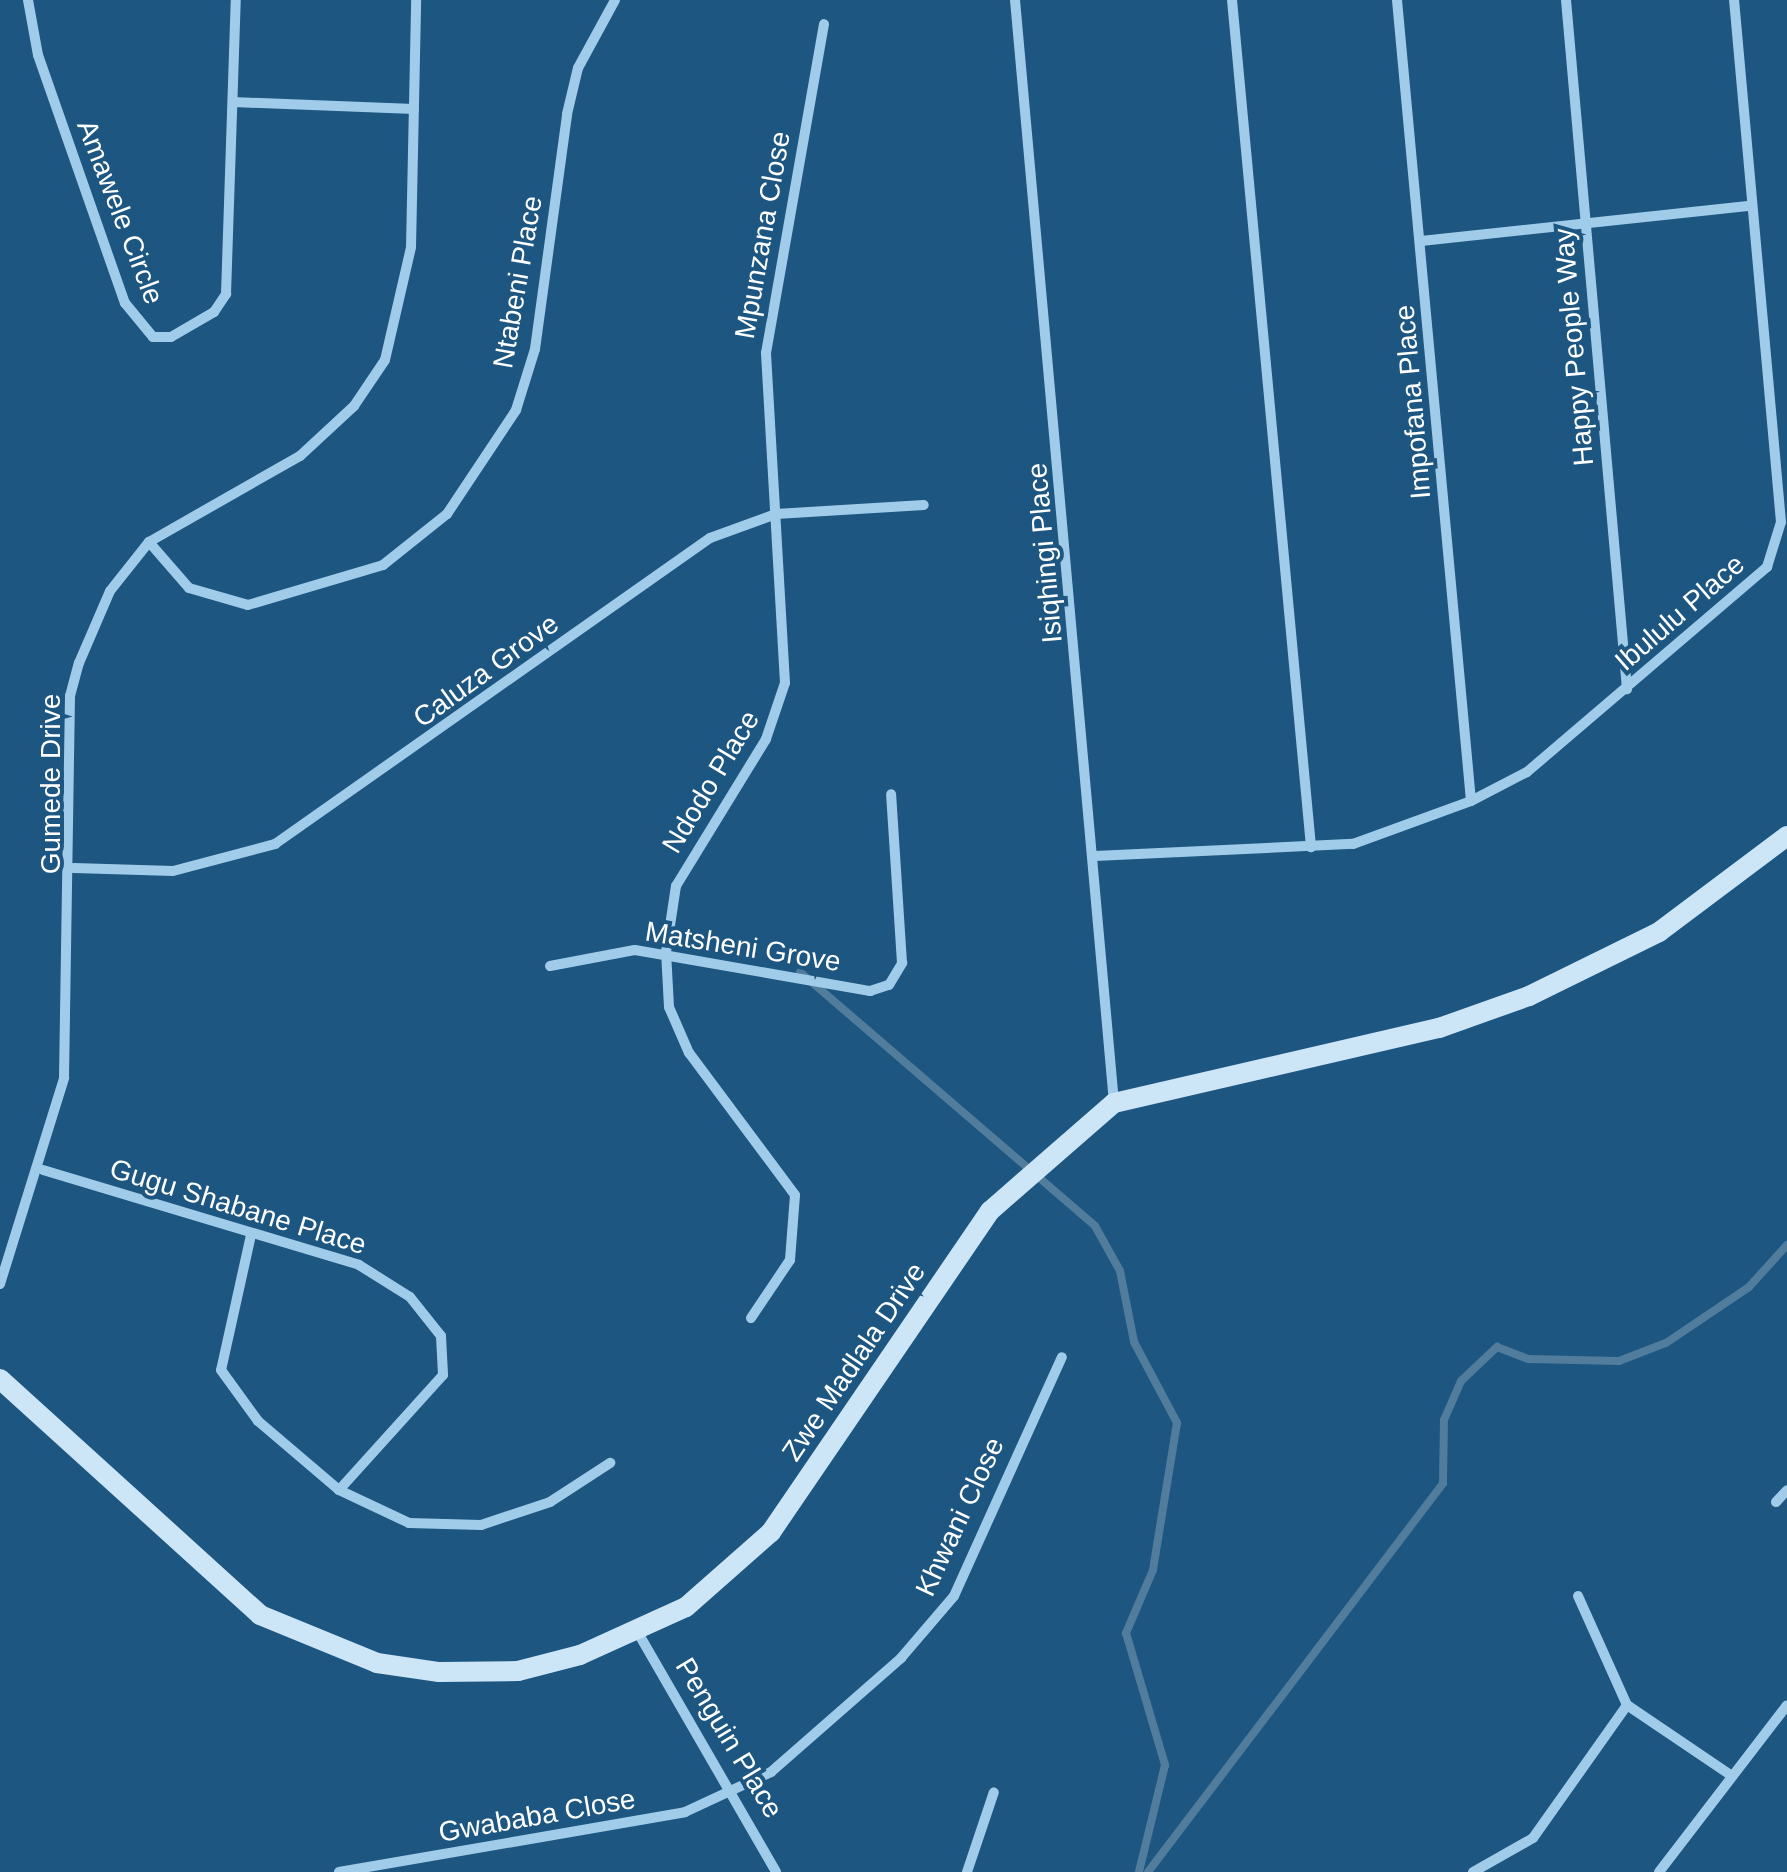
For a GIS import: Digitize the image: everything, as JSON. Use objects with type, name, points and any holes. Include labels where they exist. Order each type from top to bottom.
[{"type":"street","name":"Amawele Circle","points":[[28,0],[38,55],[125,302],[154,336],[192,327],[226,294],[236,0]]},
{"type":"street","name":"Gumede Drive","points":[[0,1284],[43,1170],[64,1078],[74,868],[70,696],[110,591],[148,542],[300,456],[354,406],[385,360],[405,305],[416,0]]},
{"type":"street","name":"Ntabeni Place","points":[[148,542],[189,588],[248,605],[382,565],[447,514],[487,463],[520,395],[567,114],[615,0]]},
{"type":"street","name":"Isiqhingi Place","points":[[1015,0],[1095,856],[1114,1103]]},
{"type":"street","points":[[1232,0],[1312,846]]},
{"type":"street","name":"Impofana Place","points":[[1398,0],[1471,801]]},
{"type":"street","name":"Happy People Way","points":[[1566,0],[1627,690]]},
{"type":"street","name":"Ibululu Place","points":[[1095,856],[1312,846],[1380,837],[1471,801],[1527,772],[1766,567],[1776,548],[1734,0]]},
{"type":"street","name":"Mpunzana Close","points":[[776,514],[764,391],[769,307],[824,24]]},
{"type":"street","points":[[232,102],[414,108]]},
{"type":"street","points":[[1421,241],[1750,206]]},
{"type":"street","name":"Caluza Grove","points":[[74,868],[172,870],[275,844],[330,814],[684,552],[776,514],[924,505]]},
{"type":"street","name":"Ndodo Place","points":[[751,1318],[790,1260],[796,1195],[688,1054],[669,1007],[666,952],[676,886],[779,711],[786,662],[776,514]]},
{"type":"street","name":"Matsheni Grove","points":[[550,966],[666,952],[870,991],[888,985],[902,963],[892,794]]},
{"type":"street","name":"Zwe Madlala Drive","points":[[0,1379],[206,1575],[314,1641],[408,1667],[518,1671],[637,1631],[686,1607],[771,1532],[990,1211],[1114,1103],[1439,1028],[1529,996],[1659,932],[1787,836]]},
{"type":"street","name":"Gugu Shabane Place","points":[[43,1170],[384,1277],[441,1336],[443,1375],[431,1396],[339,1490]]},
{"type":"street","points":[[251,1235],[221,1370],[258,1421],[339,1490],[409,1523],[481,1525],[550,1502],[610,1463]]},
{"type":"street","points":[[0,1264],[11,1253]]},
{"type":"street","name":"Khwani Close","points":[[739,1794],[902,1658],[954,1596],[1062,1357]]},
{"type":"street","points":[[1776,1502],[1787,1490]]},
{"type":"street","points":[[1578,1596],[1627,1706],[1729,1774]]},
{"type":"street","name":"Penguin Place","points":[[637,1631],[739,1794],[776,1872]]},
{"type":"street","points":[[1659,1872],[1729,1774],[1787,1704]]},
{"type":"street","points":[[1473,1872],[1532,1838],[1627,1706]]},
{"type":"street","points":[[967,1872],[994,1792]]},
{"type":"street","name":"Gwababa Close","points":[[339,1872],[418,1866],[654,1819],[739,1794]]},
{"type":"waterway","points":[[800,972],[1095,1226],[1120,1271],[1134,1342],[1177,1423],[1153,1570],[1126,1633],[1165,1765],[1139,1872]]},
{"type":"waterway","points":[[1148,1872],[1443,1483],[1444,1420],[1461,1381],[1497,1347],[1529,1359],[1619,1361],[1666,1343],[1749,1287],[1787,1245]]}]
